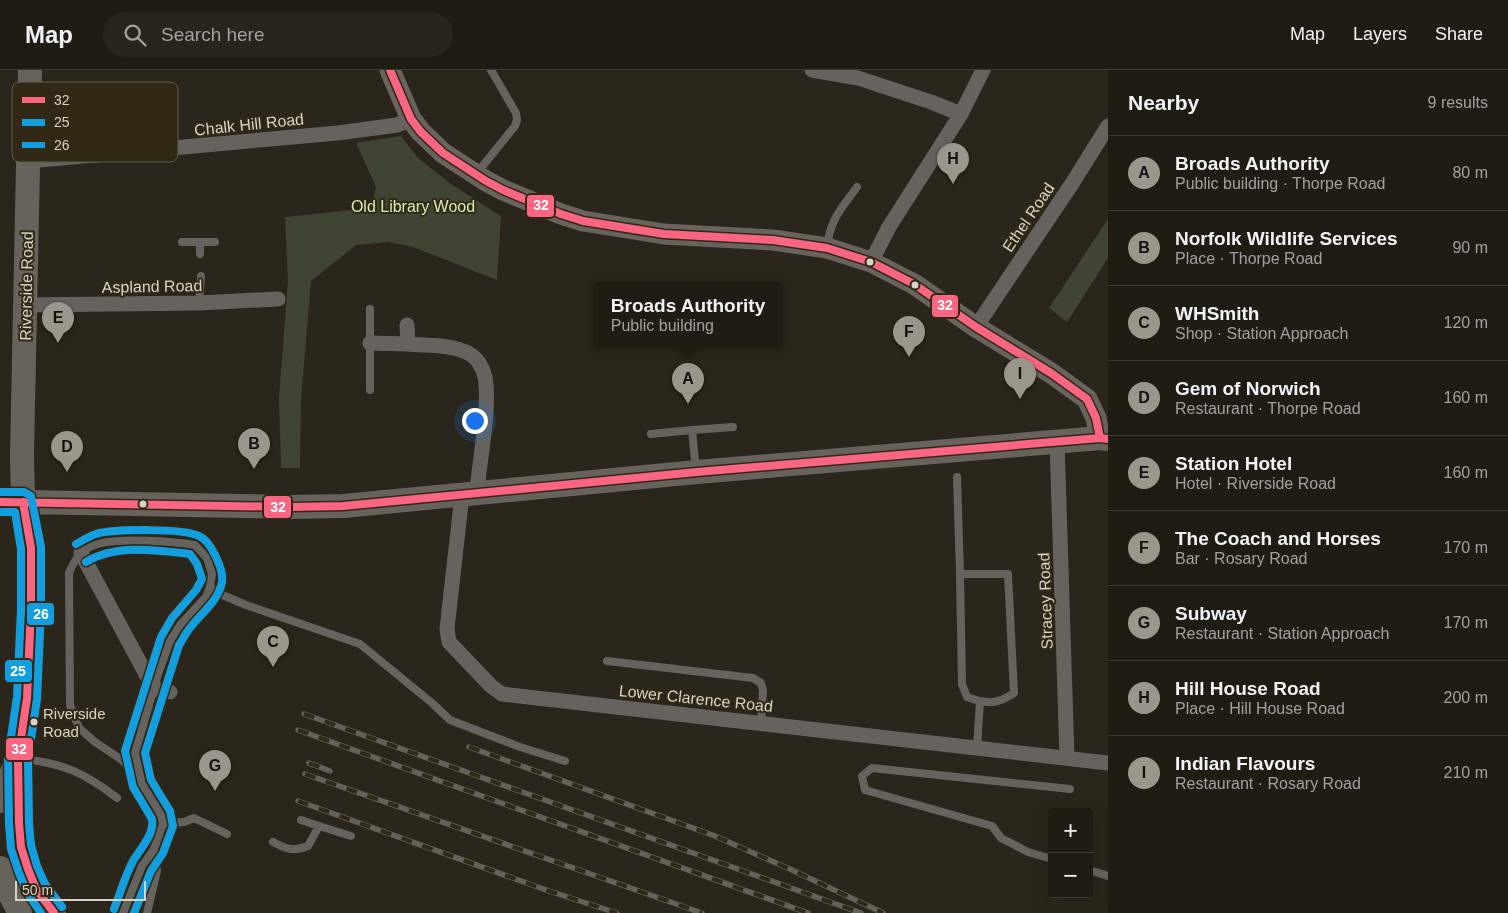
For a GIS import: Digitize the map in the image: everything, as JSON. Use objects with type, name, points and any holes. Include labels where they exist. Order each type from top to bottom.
[{"type":"main road","name":"Riverside Road","points":[[18,758],[27,698],[31,609],[31,548],[23,502],[22,454],[28,162]]},
{"type":"main road","points":[[23,502],[291,507],[343,506],[920,449],[1104,438]]},
{"type":"main road","points":[[0,801],[18,758]]},
{"type":"main road","points":[[18,758],[21,847],[36,889],[54,913]]},
{"type":"main road","points":[[0,868],[6,887],[20,913]]},
{"type":"street","points":[[390,70],[411,119],[421,132],[443,153],[503,190],[583,221],[664,234],[773,240],[827,248],[871,262],[914,284],[976,327],[1051,373],[1087,399],[1104,438]]},
{"type":"street","points":[[812,70],[858,78],[932,102],[961,114]]},
{"type":"street","points":[[871,262],[890,226],[961,114],[983,70]]},
{"type":"street","name":"Chalk Hill Road","points":[[178,147],[397,125],[411,119]]},
{"type":"street","name":"Ethel Road","points":[[976,327],[1108,126]]},
{"type":"street","name":"Aspland Road","points":[[25,305],[198,303],[278,299]]},
{"type":"street","points":[[407,325],[408,344]]},
{"type":"street","name":"Lower Clarence Road","points":[[370,343],[454,348],[470,354],[480,364],[485,378],[486,402],[478,484],[471,494],[447,629],[449,642],[491,686],[502,694],[1108,763]]},
{"type":"street","name":"Stracey Road","points":[[1057,442],[1067,758]]},
{"type":"street","points":[[0,502],[23,502]]},
{"type":"street","points":[[81,554],[154,689],[170,692]]},
{"type":"lane","points":[[476,175],[515,126],[516,120],[516,113],[491,70]]},
{"type":"lane","points":[[827,248],[829,229],[834,217],[856,187]]},
{"type":"lane","points":[[182,242],[215,242]]},
{"type":"lane","points":[[200,242],[200,254]]},
{"type":"lane","points":[[198,303],[201,276]]},
{"type":"lane","points":[[370,309],[370,390]]},
{"type":"lane","points":[[651,434],[733,427]]},
{"type":"lane","points":[[692,430],[696,472]]},
{"type":"lane","points":[[957,477],[962,684],[967,697],[980,702],[1002,702],[1014,693],[1008,574],[960,574]]},
{"type":"lane","points":[[122,913],[142,866],[154,849],[163,824],[161,815],[142,784],[122,760],[95,742],[79,728],[70,705],[69,573],[73,563],[81,554],[98,544],[175,542],[195,545],[207,558],[212,574],[210,587],[206,596],[180,625],[170,641],[135,753],[142,784]]},
{"type":"lane","points":[[210,587],[220,594],[246,605],[360,644],[432,702],[450,720],[520,747],[565,761]]},
{"type":"lane","points":[[607,662],[753,678],[761,683],[761,723]]},
{"type":"lane","points":[[977,748],[980,702]]},
{"type":"lane","points":[[18,758],[67,767],[90,778],[117,798]]},
{"type":"lane","points":[[1048,858],[1028,852],[1000,838],[992,826],[865,790],[862,776],[872,768],[1070,789]]},
{"type":"lane","points":[[163,824],[184,822],[194,818],[227,834]]},
{"type":"lane","points":[[301,820],[351,836]]},
{"type":"lane","points":[[273,842],[286,850],[303,848],[308,846],[319,826]]},
{"type":"lane","points":[[147,913],[157,871],[154,849]]},
{"type":"lane","points":[[1093,871],[1108,876]]},
{"type":"green space","name":"Old Library Wood","points":[[401,136],[418,158],[451,184],[501,216],[497,280],[413,247],[389,242],[356,245],[311,281],[301,399],[300,468],[281,468],[279,398],[288,281],[285,217],[371,208],[376,187],[356,143]]},
{"type":"green space","points":[[1108,219],[1108,258],[1067,322],[1049,308]]},
{"type":"railway","points":[[304,714],[861,913]]},
{"type":"railway","points":[[298,730],[808,913]]},
{"type":"railway","points":[[469,747],[715,836],[883,913]]},
{"type":"railway","points":[[309,763],[330,771]]},
{"type":"railway","points":[[305,774],[702,913]]},
{"type":"railway","points":[[298,801],[549,891],[617,913]]},
{"type":"transit line","name":"32","points":[[390,70],[411,119],[421,132],[443,153],[503,190],[583,221],[664,234],[773,240],[827,248],[871,262],[914,284],[976,327],[1051,373],[1087,399],[1096,418],[1100,438]]},
{"type":"transit line","name":"32","points":[[0,502],[291,507],[343,506],[697,472],[1100,438],[1108,439]]},
{"type":"transit line","name":"26","points":[[0,492],[24,492],[31,496],[41,547],[41,609],[37,699],[28,759],[29,823],[31,845],[37,866],[45,884],[62,907]]},
{"type":"transit line","name":"32","points":[[23,502],[31,548],[31,609],[27,698],[18,758],[19,823],[21,847],[28,869],[36,889],[54,913]]},
{"type":"transit line","name":"25","points":[[0,512],[15,512],[21,549],[21,609],[17,697],[8,757],[11,849],[28,894],[41,913]]},
{"type":"transit line","name":"26","points":[[76,544],[88,537],[105,532],[148,530],[191,533],[204,539],[216,556],[221,570],[222,582],[220,589],[191,626],[179,645],[145,753],[151,780],[170,811],[173,826],[163,853],[151,871],[134,913]]},
{"type":"transit line","name":"25","points":[[86,562],[97,556],[123,551],[150,550],[190,554],[197,564],[202,579],[196,590],[172,618],[161,637],[125,751],[133,787],[152,819],[152,825],[149,836],[130,867],[114,909]]},
{"type":"place","name":"Hill House Road","points":[[953,184]]},
{"type":"place","name":"Station Hotel","points":[[58,343]]},
{"type":"place","name":"The Coach and Horses","points":[[909,357]]},
{"type":"place","name":"Indian Flavours","points":[[1020,399]]},
{"type":"place","name":"Broads Authority","points":[[688,404]]},
{"type":"place","name":"Norfolk Wildlife Services","points":[[254,469]]},
{"type":"place","name":"Gem of Norwich","points":[[67,472]]},
{"type":"place","name":"WHSmith","points":[[273,667]]},
{"type":"place","name":"Riverside Road","points":[[34,722]]},
{"type":"place","name":"Subway","points":[[215,791]]}]
